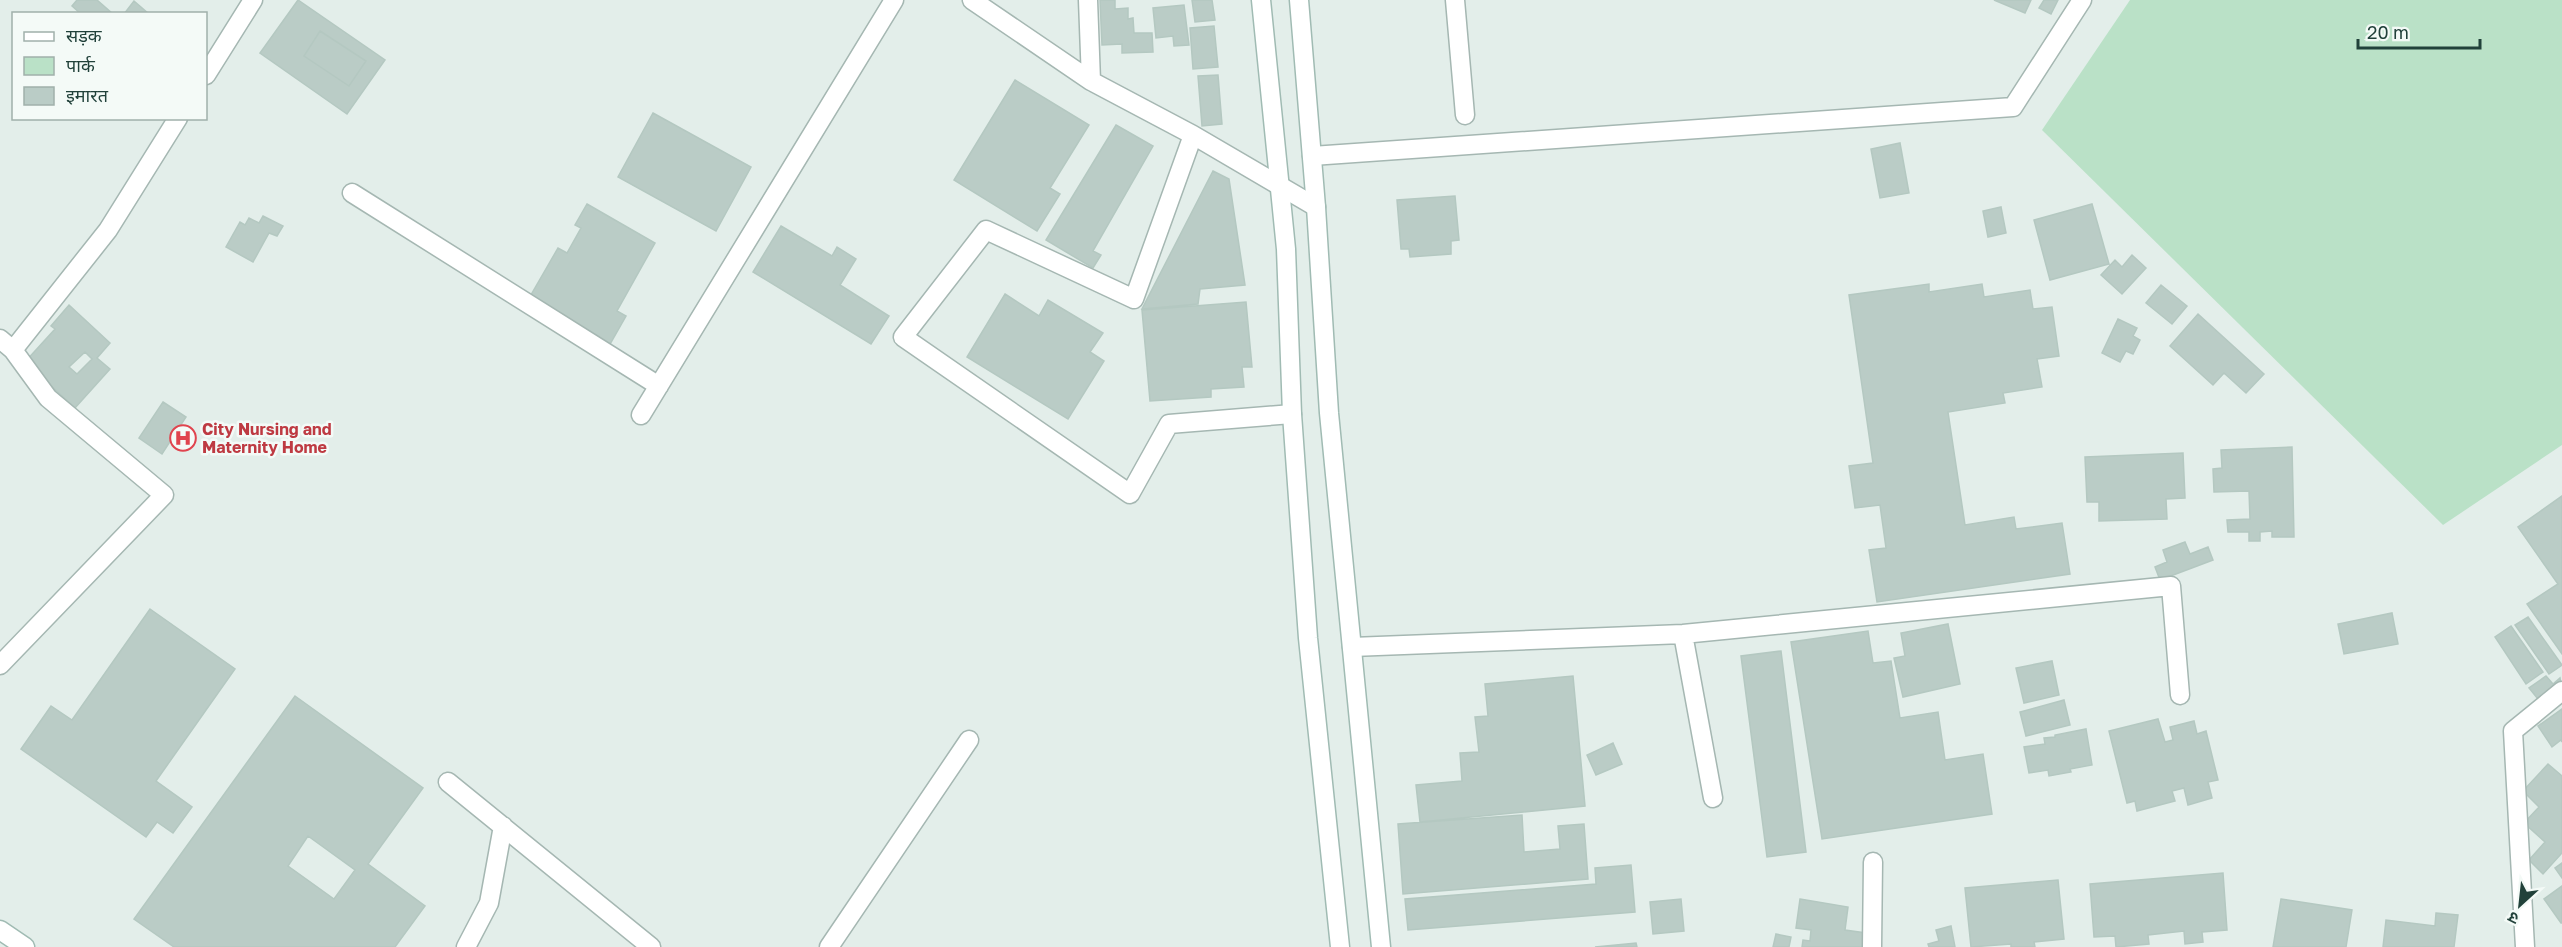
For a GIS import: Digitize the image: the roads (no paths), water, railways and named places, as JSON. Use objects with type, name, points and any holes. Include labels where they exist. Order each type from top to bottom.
[{"type":"street","points":[[207,73],[253,0]]},
{"type":"street","points":[[641,415],[894,0]]},
{"type":"street","points":[[972,0],[1091,81],[1193,135],[1317,207]]},
{"type":"street","points":[[1088,0],[1091,81]]},
{"type":"street","points":[[1261,0],[1286,249],[1292,414],[1308,638],[1340,947]]},
{"type":"street","points":[[1299,0],[1317,207],[1329,412],[1381,947]]},
{"type":"street","points":[[1455,0],[1465,115]]},
{"type":"street","points":[[1311,156],[2013,107],[2082,0]]},
{"type":"street","points":[[2,658],[164,495],[48,398],[6,345],[108,230],[177,120]]},
{"type":"street","points":[[1193,135],[1134,299],[986,230],[903,337],[1130,494],[1169,424],[1292,414]]},
{"type":"street","points":[[352,193],[659,386]]},
{"type":"street","points":[[1352,647],[1683,634],[2170,586],[2180,695]]},
{"type":"street","points":[[1683,634],[1713,798]]},
{"type":"street","points":[[2525,947],[2513,731],[2562,691]]},
{"type":"street","points":[[829,947],[969,741]]},
{"type":"street","points":[[448,782],[651,947]]},
{"type":"street","points":[[466,947],[489,903],[502,826]]},
{"type":"street","points":[[1872,947],[1873,862]]},
{"type":"street","points":[[0,930],[25,947]]},
{"type":"place","name":"City Nursing and Maternity Home","points":[[183,438]]}]
